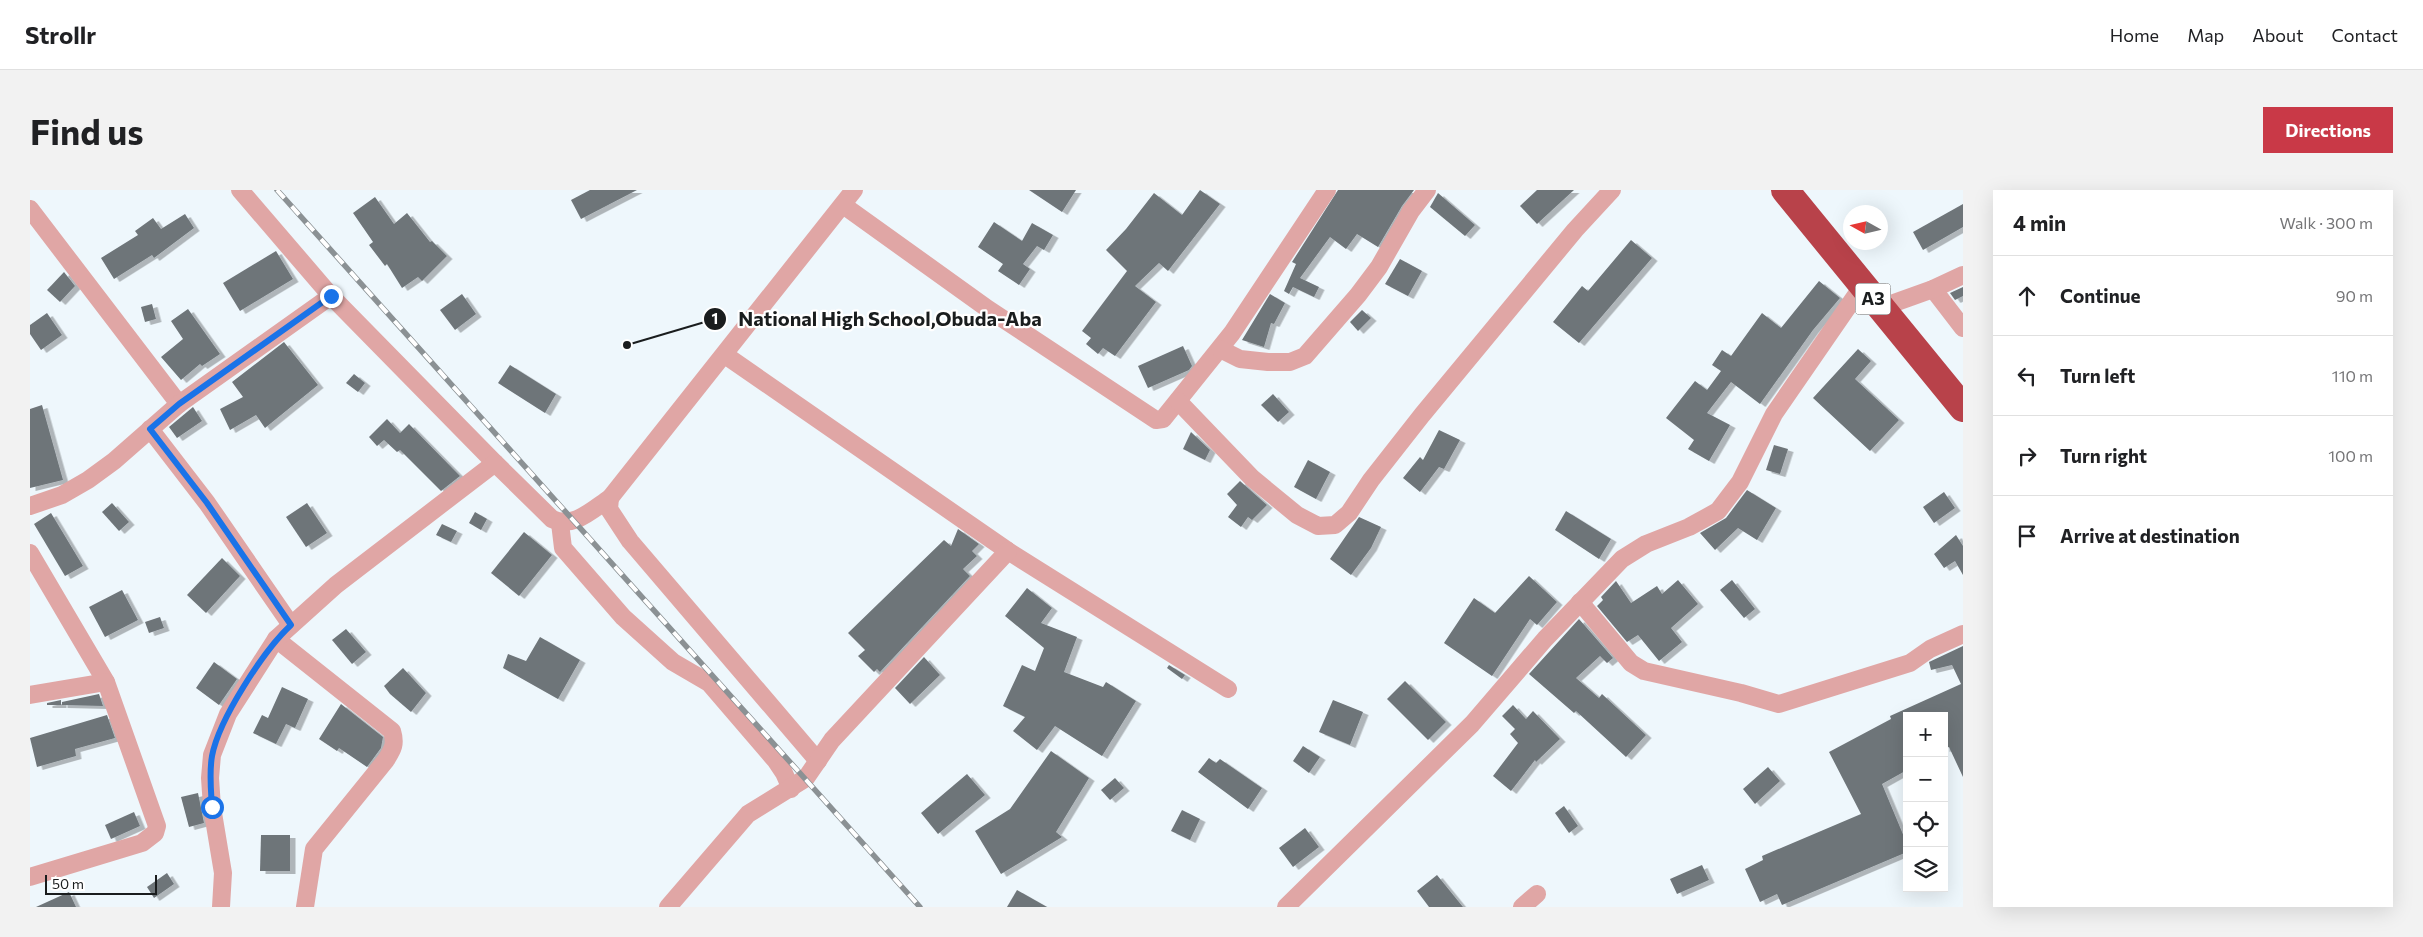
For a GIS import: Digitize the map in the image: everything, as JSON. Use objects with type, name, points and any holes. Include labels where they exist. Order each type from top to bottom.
[{"type":"highway","name":"A3","points":[[1785,190],[1963,408]]},
{"type":"street","points":[[240,190],[331,296],[552,519],[567,524],[610,498],[854,190]]},
{"type":"street","points":[[842,205],[988,309],[1146,416],[1156,420],[1163,419],[1220,348],[1264,286],[1327,190]]},
{"type":"street","points":[[1220,348],[1240,359],[1268,362],[1290,362],[1305,356],[1358,295],[1379,267],[1411,211],[1427,190]]},
{"type":"street","points":[[1178,401],[1252,478],[1297,515],[1318,526],[1335,525],[1349,513],[1371,480],[1422,414],[1575,230],[1612,190]]},
{"type":"street","points":[[30,209],[179,404]]},
{"type":"street","points":[[1880,308],[1933,289],[1963,275]]},
{"type":"street","points":[[1286,907],[1472,724],[1545,640],[1622,559],[1646,544],[1689,527],[1718,511],[1740,482],[1774,414],[1862,285]]},
{"type":"street","points":[[1933,289],[1959,317]]},
{"type":"street","points":[[30,506],[62,495],[88,480],[179,404],[331,296]]},
{"type":"street","points":[[725,354],[1008,551],[1228,689]]},
{"type":"street","points":[[150,429],[207,503],[291,625]]},
{"type":"street","points":[[221,907],[223,873],[212,807],[210,778],[212,755],[228,714],[276,638],[336,584],[495,463]]},
{"type":"street","points":[[610,498],[608,509],[630,541],[818,761]]},
{"type":"street","points":[[560,522],[561,538],[567,553],[623,617],[673,662],[709,684],[776,761],[791,789]]},
{"type":"street","points":[[668,907],[748,814],[806,778],[832,740],[1008,551]]},
{"type":"street","points":[[30,553],[106,682],[157,826],[155,833],[142,843],[30,877]]},
{"type":"street","points":[[1580,602],[1631,663],[1644,671],[1779,704],[1910,663],[1930,649],[1963,634]]},
{"type":"street","points":[[276,638],[392,731],[395,740],[394,747],[386,760],[314,849],[305,907]]},
{"type":"street","points":[[30,695],[106,682]]},
{"type":"street","points":[[1522,907],[1537,894]]},
{"type":"building","points":[[590,190],[637,190],[581,219],[571,200]]},
{"type":"building","points":[[1029,190],[1076,190],[1062,212]]},
{"type":"building","points":[[1200,190],[1220,204],[1168,271],[1159,263],[1135,286],[1156,302],[1115,356],[1103,348],[1098,354],[1086,344],[1091,338],[1082,331],[1127,271],[1106,250],[1126,229],[1154,193],[1182,215]]},
{"type":"building","points":[[1338,190],[1414,190],[1402,206],[1378,247],[1357,234],[1346,249],[1330,237],[1300,278],[1319,287],[1314,297],[1293,287],[1289,294],[1284,291],[1296,264],[1292,262]]},
{"type":"building","points":[[1537,190],[1574,190],[1537,224],[1520,206]]},
{"type":"building","points":[[1438,193],[1475,225],[1465,236],[1430,207]]},
{"type":"building","points":[[375,197],[394,224],[407,213],[430,242],[432,241],[447,256],[422,281],[418,277],[402,288],[387,264],[385,266],[369,245],[373,242],[353,213]]},
{"type":"building","points":[[1963,204],[1963,227],[1923,250],[1913,232]]},
{"type":"building","points":[[185,214],[194,228],[154,258],[152,255],[114,279],[101,258],[138,235],[135,231],[153,218],[161,229]]},
{"type":"building","points":[[994,222],[1022,241],[1032,223],[1053,235],[1044,250],[1037,246],[1023,264],[1030,269],[1019,285],[998,271],[1003,264],[978,247]]},
{"type":"building","points":[[1631,240],[1652,258],[1579,343],[1553,322],[1582,286],[1588,291]]},
{"type":"building","points":[[276,251],[293,279],[240,311],[223,283]]},
{"type":"building","points":[[1400,259],[1422,271],[1408,296],[1385,284]]},
{"type":"building","points":[[64,272],[75,286],[60,302],[47,290]]},
{"type":"building","points":[[1819,281],[1840,298],[1813,330],[1760,404],[1731,382],[1707,413],[1730,425],[1709,461],[1688,449],[1694,440],[1666,418],[1695,381],[1707,390],[1721,371],[1712,365],[1722,350],[1731,356],[1762,313],[1781,328]]},
{"type":"building","points":[[1963,287],[1963,296],[1955,300],[1950,293]]},
{"type":"building","points":[[462,294],[476,314],[455,330],[440,310]]},
{"type":"building","points":[[1270,294],[1285,303],[1274,324],[1271,323],[1264,347],[1242,340]]},
{"type":"building","points":[[152,304],[156,319],[145,322],[141,307]]},
{"type":"building","points":[[188,309],[220,354],[202,366],[200,364],[181,380],[161,357],[183,339],[171,321]]},
{"type":"building","points":[[1362,310],[1371,318],[1358,331],[1350,322]]},
{"type":"building","points":[[47,313],[62,335],[41,350],[30,334],[30,325]]},
{"type":"building","points":[[284,342],[318,385],[265,428],[256,415],[230,430],[220,409],[243,397],[232,382]]},
{"type":"building","points":[[1183,346],[1192,366],[1189,370],[1148,388],[1138,366]]},
{"type":"building","points":[[1858,349],[1871,361],[1855,379],[1899,420],[1870,451],[1813,398]]},
{"type":"building","points":[[510,365],[556,394],[545,413],[498,383]]},
{"type":"building","points":[[354,374],[365,383],[358,392],[346,383]]},
{"type":"building","points":[[1273,394],[1289,412],[1278,422],[1261,405]]},
{"type":"building","points":[[42,405],[63,480],[30,488],[30,409]]},
{"type":"building","points":[[193,407],[202,421],[177,438],[169,427]]},
{"type":"building","points":[[387,419],[400,433],[409,424],[460,476],[441,491],[400,450],[397,452],[384,440],[377,446],[369,437]]},
{"type":"building","points":[[1439,430],[1460,440],[1444,469],[1439,467],[1420,492],[1403,478],[1420,457],[1423,460]]},
{"type":"building","points":[[1191,432],[1210,450],[1205,460],[1183,449]]},
{"type":"building","points":[[1774,445],[1788,449],[1780,474],[1766,470]]},
{"type":"building","points":[[1308,460],[1330,472],[1316,499],[1294,487]]},
{"type":"building","points":[[1240,481],[1267,505],[1252,520],[1248,517],[1241,527],[1228,517],[1237,505],[1227,494]]},
{"type":"building","points":[[1747,490],[1776,508],[1757,540],[1738,528],[1715,550],[1700,533],[1726,518]]},
{"type":"building","points":[[1944,492],[1955,508],[1934,523],[1923,507]]},
{"type":"building","points":[[112,503],[129,522],[119,531],[102,512]]},
{"type":"building","points":[[307,503],[327,533],[306,547],[286,517]]},
{"type":"building","points":[[1566,511],[1611,539],[1599,559],[1555,530]]},
{"type":"building","points":[[475,512],[487,519],[481,530],[469,523]]},
{"type":"building","points":[[51,513],[83,566],[65,576],[34,524]]},
{"type":"building","points":[[1359,517],[1381,527],[1371,548],[1351,575],[1330,559]]},
{"type":"building","points":[[442,524],[457,531],[451,542],[436,535]]},
{"type":"building","points":[[958,529],[979,544],[972,551],[977,556],[963,569],[970,576],[880,672],[877,669],[874,672],[858,656],[865,650],[848,633],[944,540],[951,546]]},
{"type":"building","points":[[524,532],[552,555],[519,596],[491,573]]},
{"type":"building","points":[[1956,535],[1963,546],[1963,575],[1955,561],[1944,568],[1934,554]]},
{"type":"building","points":[[222,558],[240,576],[206,613],[187,595]]},
{"type":"building","points":[[1529,576],[1557,602],[1537,625],[1530,619],[1492,676],[1444,643],[1474,598],[1495,613]]},
{"type":"building","points":[[1678,580],[1698,604],[1671,628],[1682,642],[1659,661],[1638,635],[1627,642],[1597,606],[1603,600],[1601,597],[1616,581],[1631,603],[1657,586],[1662,594]]},
{"type":"building","points":[[1732,580],[1755,609],[1744,618],[1720,590]]},
{"type":"building","points":[[1027,588],[1052,608],[1041,623],[1077,637],[1064,672],[1103,687],[1106,682],[1136,701],[1102,756],[1055,726],[1037,750],[1013,731],[1025,717],[1003,706],[1022,665],[1035,671],[1044,648],[1005,616]]},
{"type":"building","points":[[122,590],[138,620],[105,637],[89,607]]},
{"type":"building","points":[[160,617],[164,628],[149,633],[145,622]]},
{"type":"building","points":[[1579,619],[1613,658],[1607,663],[1600,656],[1576,678],[1599,698],[1602,694],[1646,735],[1626,757],[1576,711],[1574,713],[1529,674]]},
{"type":"building","points":[[346,629],[366,652],[352,664],[332,640]]},
{"type":"building","points":[[540,637],[580,660],[558,699],[503,668],[508,654],[526,661]]},
{"type":"building","points":[[1963,646],[1963,777],[1948,747],[1948,712],[1903,712],[1903,772],[1882,784],[1903,834],[1903,854],[1782,905],[1777,894],[1760,902],[1745,869],[1763,860],[1762,856],[1861,814],[1829,752],[1891,719],[1890,716],[1961,684],[1952,665],[1931,670],[1929,662]]},
{"type":"building","points":[[924,657],[940,675],[910,704],[895,688]]},
{"type":"building","points":[[214,662],[237,679],[219,705],[196,688]]},
{"type":"building","points":[[1169,665],[1185,675],[1182,679],[1167,668]]},
{"type":"building","points":[[403,668],[426,693],[411,712],[390,694],[384,686]]},
{"type":"building","points":[[1405,681],[1446,722],[1428,740],[1387,699]]},
{"type":"building","points":[[282,687],[308,699],[295,728],[286,724],[276,744],[253,733],[262,715],[268,718]]},
{"type":"building","points":[[99,694],[103,706],[62,705],[62,702]]},
{"type":"building","points":[[61,700],[61,705],[47,705],[47,703]]},
{"type":"building","points":[[1333,700],[1363,712],[1350,745],[1319,732]]},
{"type":"building","points":[[341,704],[383,737],[381,748],[367,767],[339,748],[337,751],[319,739]]},
{"type":"building","points":[[1513,705],[1526,719],[1533,711],[1560,739],[1536,762],[1535,760],[1511,791],[1493,776],[1518,743],[1510,734],[1515,729],[1502,716]]},
{"type":"building","points":[[107,715],[115,738],[75,749],[76,756],[37,767],[30,738]]},
{"type":"building","points":[[1303,746],[1320,757],[1309,773],[1293,761]]},
{"type":"building","points":[[1051,751],[1089,778],[1056,832],[1062,837],[1001,874],[975,831],[1010,809]]},
{"type":"building","points":[[1209,758],[1216,763],[1220,759],[1262,788],[1248,809],[1198,772]]},
{"type":"building","points":[[1768,767],[1780,781],[1755,804],[1743,789]]},
{"type":"building","points":[[967,774],[985,795],[938,834],[921,813]]},
{"type":"building","points":[[1115,778],[1124,788],[1110,800],[1101,790]]},
{"type":"building","points":[[198,793],[204,823],[189,827],[181,797]]},
{"type":"building","points":[[1564,806],[1578,826],[1569,833],[1555,813]]},
{"type":"building","points":[[1182,810],[1200,819],[1190,840],[1171,831]]},
{"type":"building","points":[[134,812],[140,826],[111,839],[105,825]]},
{"type":"building","points":[[1305,828],[1319,847],[1293,867],[1279,848]]},
{"type":"building","points":[[261,835],[290,835],[290,871],[260,871]]},
{"type":"building","points":[[1702,865],[1709,880],[1677,894],[1670,879]]},
{"type":"building","points":[[167,873],[174,884],[154,898],[147,887]]},
{"type":"building","points":[[1437,875],[1463,907],[1429,907],[1417,891]]},
{"type":"building","points":[[1017,890],[1047,907],[1007,907]]},
{"type":"building","points":[[69,892],[76,907],[36,907]]},
{"type":"railway","points":[[277,190],[920,907]]},
{"type":"place","name":"National High School,Obuda-Aba","points":[[627,345]]},
{"type":"route","points":[[212,807],[210,778],[212,755],[228,714],[276,638],[291,625],[207,503],[150,429],[179,404],[331,296]]}]
